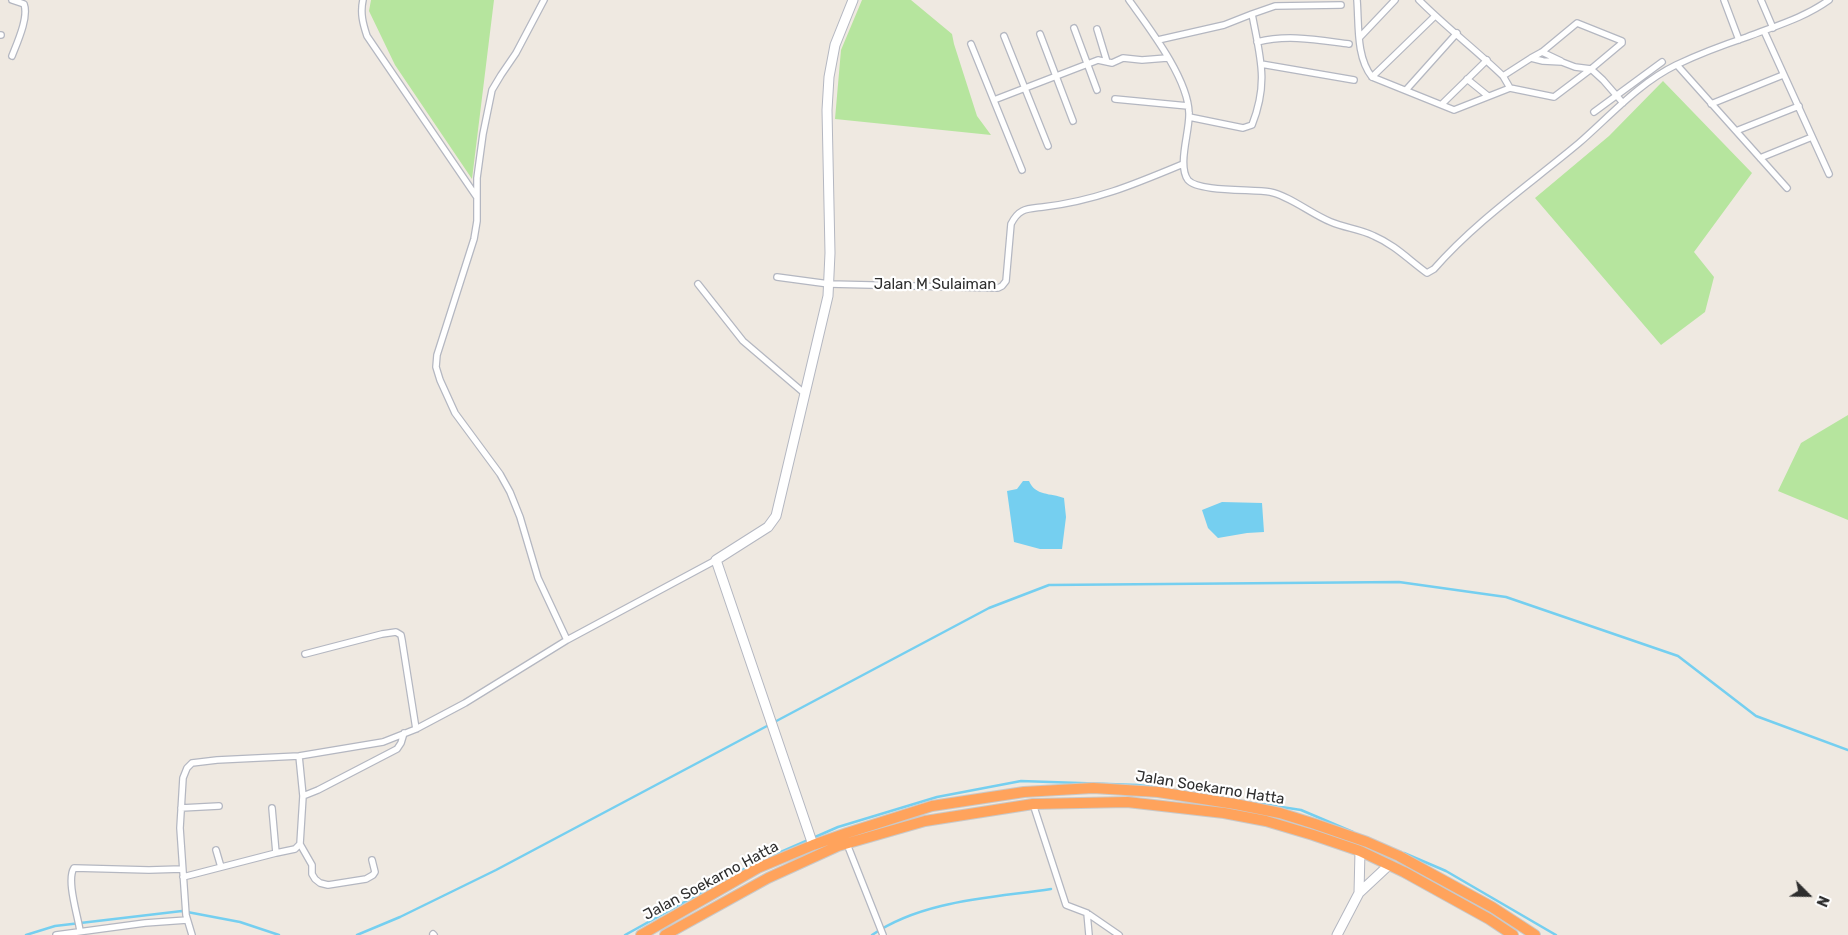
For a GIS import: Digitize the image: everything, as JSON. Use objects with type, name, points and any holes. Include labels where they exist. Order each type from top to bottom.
[{"type":"highway","name":"Jalan Soekarno Hatta","points":[[641,935],[758,868],[813,843],[932,806],[1024,792],[1093,788],[1158,792],[1280,813],[1367,842],[1399,856],[1466,892],[1534,935]]},
{"type":"highway","name":"Jalan Soekarno Hatta","points":[[665,935],[768,878],[847,844],[925,821],[1033,804],[1127,802],[1224,813],[1266,821],[1360,851],[1480,914],[1513,935]]},
{"type":"street","points":[[12,0],[24,4],[26,7],[12,56]]},
{"type":"street","points":[[363,0],[361,9],[363,25],[368,36],[477,197]]},
{"type":"street","points":[[544,0],[516,53],[492,90],[477,178],[474,239],[437,355],[436,368],[455,413],[500,474],[510,492],[520,517],[538,578],[567,640]]},
{"type":"street","points":[[192,935],[186,917],[180,828],[183,778],[187,768],[192,763],[299,756],[383,742],[416,729],[465,703],[567,640],[716,560],[768,527],[774,520],[826,306],[830,252],[827,110],[829,77],[835,45],[853,0]]},
{"type":"street","points":[[1129,0],[1158,40],[1182,86],[1189,117],[1183,164],[1188,180],[1206,188],[1274,193],[1332,222],[1377,237],[1395,247],[1427,273],[1434,269],[1507,200],[1580,142],[1623,103],[1659,74],[1738,40],[1773,28],[1818,8],[1829,0]]},
{"type":"street","points":[[1357,0],[1362,56],[1366,69],[1372,76],[1454,110],[1510,88],[1554,97],[1591,69],[1622,41],[1577,23],[1542,52],[1503,76]]},
{"type":"street","points":[[1360,37],[1395,0]]},
{"type":"street","points":[[1419,0],[1487,60],[1503,76],[1510,88]]},
{"type":"street","points":[[1724,0],[1738,40]]},
{"type":"street","points":[[1761,0],[1773,28]]},
{"type":"street","points":[[1158,40],[1224,25],[1275,6],[1341,5]]},
{"type":"street","points":[[1189,117],[1243,128],[1252,125],[1262,91],[1261,64],[1252,14]]},
{"type":"street","points":[[1372,76],[1435,16]]},
{"type":"street","points":[[1074,28],[1097,90]]},
{"type":"street","points":[[1097,28],[1107,62]]},
{"type":"street","points":[[1764,31],[1829,174]]},
{"type":"street","points":[[1406,90],[1457,33]]},
{"type":"street","points":[[1040,34],[1073,121]]},
{"type":"street","points":[[1004,36],[1048,146]]},
{"type":"street","points":[[1258,42],[1275,39],[1305,38],[1348,44]]},
{"type":"street","points":[[971,44],[1022,170]]},
{"type":"street","points":[[1542,52],[1575,67],[1591,69],[1618,95],[1623,103]]},
{"type":"street","points":[[994,100],[1098,60],[1112,63],[1123,58],[1142,60],[1167,58]]},
{"type":"street","points":[[1531,58],[1562,62]]},
{"type":"street","points":[[1442,104],[1487,60]]},
{"type":"street","points":[[1594,112],[1662,62]]},
{"type":"street","points":[[1261,64],[1354,80]]},
{"type":"street","points":[[1677,65],[1787,188]]},
{"type":"street","points":[[1711,104],[1783,75]]},
{"type":"street","points":[[1467,79],[1488,96]]},
{"type":"street","points":[[1115,99],[1188,106]]},
{"type":"street","points":[[1736,131],[1799,106]]},
{"type":"street","points":[[1760,158],[1812,137]]},
{"type":"street","name":"Jalan M Sulaiman","points":[[829,284],[1002,286],[1006,280],[1011,224],[1018,213],[1024,210],[1061,205],[1105,195],[1183,164]]},
{"type":"street","points":[[777,277],[829,284]]},
{"type":"street","points":[[698,284],[743,341],[804,393]]},
{"type":"street","points":[[716,560],[813,843]]},
{"type":"street","points":[[305,654],[382,634],[396,632],[401,635],[416,729]]},
{"type":"street","points":[[302,796],[314,793],[396,749],[402,743],[404,733]]},
{"type":"street","points":[[299,756],[302,796],[300,844],[312,865],[312,874],[315,879],[323,884],[366,880],[375,872],[372,860]]},
{"type":"street","points":[[1033,804],[1066,905],[1087,913],[1119,935]]},
{"type":"street","points":[[181,808],[219,806]]},
{"type":"street","points":[[272,808],[276,853]]},
{"type":"street","points":[[183,877],[295,849],[300,844]]},
{"type":"street","points":[[847,844],[883,935]]},
{"type":"street","points":[[216,850],[221,867]]},
{"type":"street","points":[[1359,893],[1360,851]]},
{"type":"street","points":[[1337,935],[1359,893],[1389,865]]},
{"type":"street","points":[[80,929],[72,886],[72,871],[74,868],[182,869]]},
{"type":"street","points":[[1087,913],[1089,935]]},
{"type":"street","points":[[56,935],[80,929],[186,917]]},
{"type":"green space","points":[[371,0],[494,0],[472,179],[395,65],[369,11]]},
{"type":"green space","points":[[862,0],[911,0],[952,34],[977,116],[991,135],[835,119],[841,50]]},
{"type":"green space","points":[[1663,81],[1752,173],[1694,252],[1714,277],[1705,312],[1661,345],[1535,198],[1609,136]]},
{"type":"green space","points":[[1848,415],[1848,520],[1778,491],[1801,443]]},
{"type":"water","points":[[1023,481],[1029,481],[1039,492],[1064,498],[1066,517],[1062,549],[1040,549],[1014,542],[1007,491],[1017,489]]},
{"type":"water","points":[[1222,502],[1262,503],[1264,532],[1218,538],[1208,528],[1202,510]]},
{"type":"waterway","points":[[357,935],[400,917],[496,870],[989,608],[1049,585],[1399,582],[1506,597],[1678,656],[1756,716],[1848,750]]},
{"type":"waterway","points":[[625,935],[751,865],[838,827],[937,797],[1021,781],[1154,787]]},
{"type":"waterway","points":[[1256,803],[1301,810],[1353,832]]},
{"type":"waterway","points":[[1404,853],[1446,871],[1556,935]]},
{"type":"waterway","points":[[872,935],[892,923],[935,907],[981,898],[1051,889]]},
{"type":"waterway","points":[[26,935],[55,926],[182,911],[240,922],[279,935]]}]
